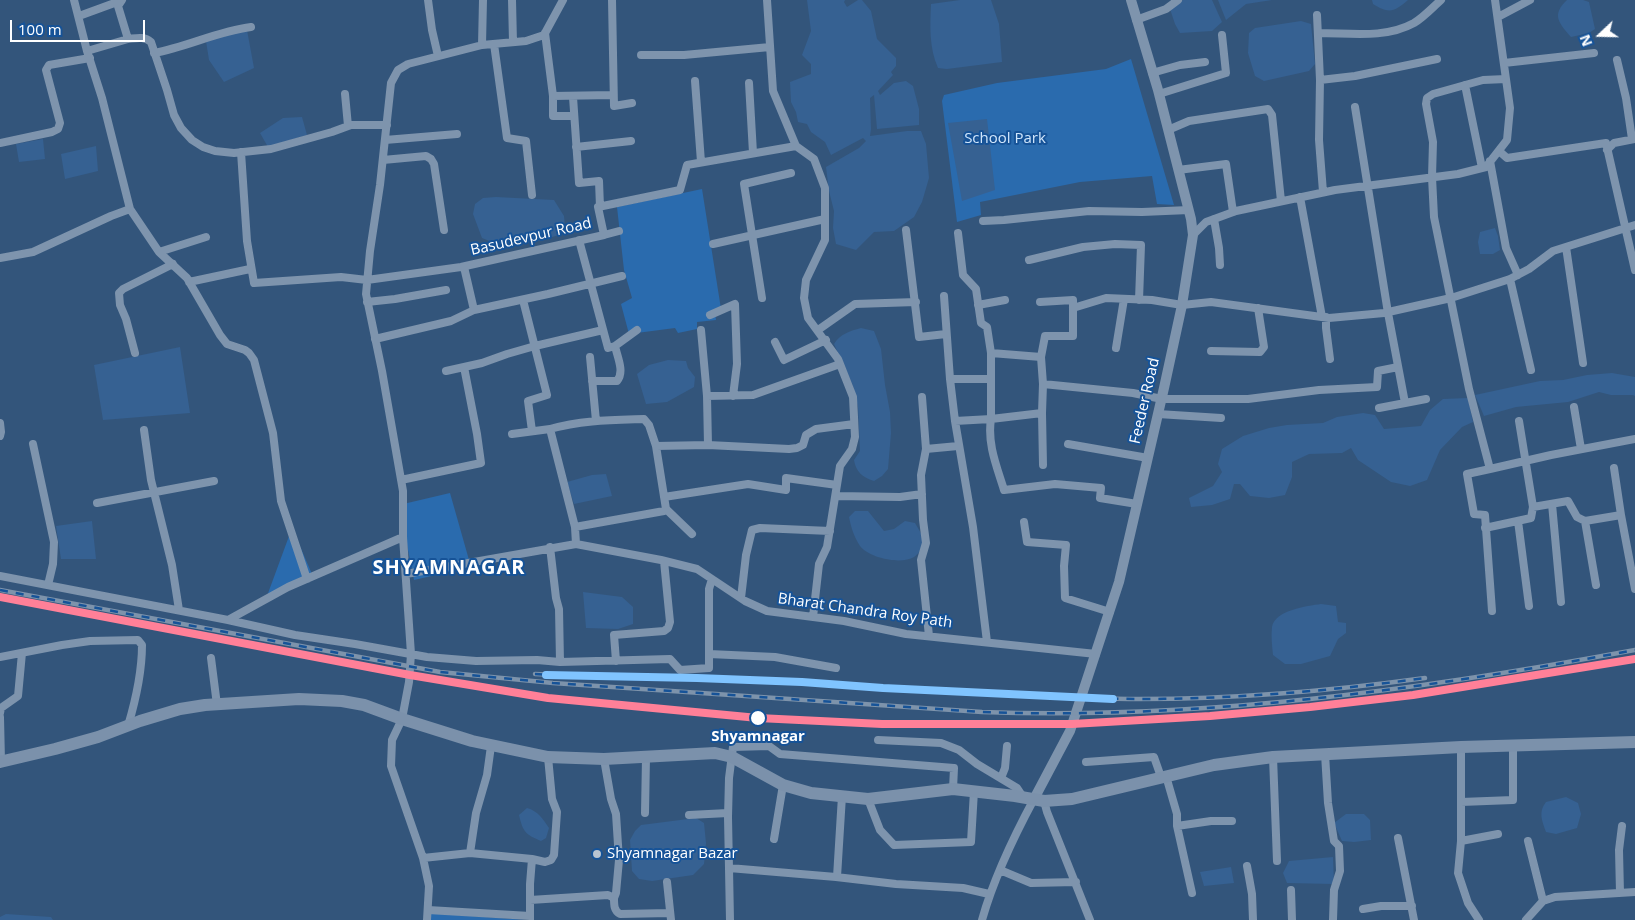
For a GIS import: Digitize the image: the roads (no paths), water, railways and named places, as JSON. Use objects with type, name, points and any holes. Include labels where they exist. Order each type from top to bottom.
[{"type":"main road","points":[[1,762],[55,749],[180,709],[299,699],[342,701],[381,711],[490,746],[548,757],[604,759],[715,753],[732,757],[783,785],[812,793],[868,799],[953,789],[1034,799],[1072,799],[1214,765],[1273,757],[1461,747],[1635,742]]},
{"type":"street","points":[[74,0],[130,209],[159,252],[189,282],[226,344],[245,350],[254,360],[273,433],[280,501],[307,579]]},
{"type":"street","points":[[428,0],[438,56]]},
{"type":"street","points":[[482,45],[483,0]]},
{"type":"street","points":[[512,0],[513,42]]},
{"type":"street","points":[[427,920],[429,886],[423,858],[391,766],[392,740],[402,719],[409,682],[411,654],[403,536],[403,491],[366,294],[391,83],[398,70],[408,64],[482,45],[526,41],[544,34],[563,0]]},
{"type":"street","points":[[612,0],[614,106],[632,103]]},
{"type":"street","points":[[767,0],[773,91],[796,146],[814,159],[825,188],[825,240],[806,280],[804,298],[808,318],[826,340],[840,364],[852,397],[855,437],[852,449],[840,466],[827,547],[819,564],[813,617]]},
{"type":"street","name":"Feeder Road","points":[[1034,799],[1070,731],[1119,582],[1162,399],[1182,305],[1193,235],[1189,210],[1159,94],[1131,0]]},
{"type":"street","points":[[1136,20],[1166,9],[1178,0]]},
{"type":"street","points":[[1318,33],[1366,34],[1389,32],[1415,22],[1442,0]]},
{"type":"street","points":[[1193,235],[1206,222],[1233,212],[1323,192],[1458,174],[1486,167],[1507,140],[1510,108],[1495,0]]},
{"type":"street","points":[[1498,17],[1530,0]]},
{"type":"street","points":[[78,16],[121,1]]},
{"type":"street","points":[[121,1],[118,6],[128,39]]},
{"type":"street","points":[[1317,14],[1320,80],[1319,140],[1323,192]]},
{"type":"street","points":[[154,53],[252,26]]},
{"type":"street","points":[[545,33],[553,96],[553,116],[574,116]]},
{"type":"street","points":[[1159,94],[1226,74],[1222,36]]},
{"type":"street","points":[[0,143],[52,132],[58,129],[60,123],[46,70],[49,65],[89,54],[128,39],[140,37],[146,38],[151,42],[174,115],[181,128],[192,140],[215,152],[271,149],[351,125],[387,125]]},
{"type":"street","points":[[494,44],[508,138],[526,140],[532,195]]},
{"type":"street","points":[[641,55],[684,55],[770,46]]},
{"type":"street","points":[[1504,63],[1594,52]]},
{"type":"street","points":[[1320,80],[1355,76],[1437,59]]},
{"type":"street","points":[[1607,150],[1614,143],[1634,139],[1618,60]]},
{"type":"street","points":[[1152,73],[1180,65],[1205,62]]},
{"type":"street","points":[[1490,469],[1469,389],[1434,218],[1433,142],[1426,104],[1427,98],[1433,94],[1483,80],[1506,79]]},
{"type":"street","points":[[695,82],[701,162]]},
{"type":"street","points":[[749,83],[753,153]]},
{"type":"street","points":[[1465,85],[1482,168]]},
{"type":"street","points":[[345,94],[348,126]]},
{"type":"street","points":[[553,96],[613,95]]},
{"type":"street","points":[[573,97],[579,183],[599,181],[600,207]]},
{"type":"street","points":[[1355,107],[1388,312],[1406,403]]},
{"type":"street","points":[[1168,130],[1189,121],[1268,109],[1272,115],[1281,201]]},
{"type":"street","points":[[385,140],[457,134]]},
{"type":"street","points":[[576,147],[631,141]]},
{"type":"street","points":[[1499,151],[1507,158],[1606,143],[1624,228],[1635,268]]},
{"type":"street","name":"Basudevpur Road","points":[[250,269],[254,284],[341,277],[367,280],[464,267],[604,234],[598,208],[680,190],[687,165],[796,146]]},
{"type":"street","points":[[189,282],[250,269],[241,152]]},
{"type":"street","points":[[383,160],[426,156],[431,159],[434,164],[444,230]]},
{"type":"street","points":[[1490,161],[1506,248],[1518,275]]},
{"type":"street","points":[[1178,170],[1226,164],[1233,212]]},
{"type":"street","points":[[762,298],[744,184],[791,173]]},
{"type":"street","points":[[1300,197],[1324,317],[1330,359]]},
{"type":"street","points":[[0,258],[33,252],[130,209]]},
{"type":"street","points":[[983,221],[1089,211],[1142,212],[1189,210]]},
{"type":"street","points":[[713,244],[825,219]]},
{"type":"street","points":[[1214,219],[1220,265]]},
{"type":"street","points":[[1073,308],[1106,298],[1182,305],[1211,302],[1324,317],[1388,312],[1450,298],[1510,279],[1553,251],[1635,225]]},
{"type":"street","points":[[906,230],[919,337],[946,334]]},
{"type":"street","points":[[604,234],[619,231]]},
{"type":"street","points":[[958,233],[963,276],[976,289],[981,324],[987,327],[991,352],[990,446],[1004,490],[1055,484],[1101,488],[1100,498],[1138,504]]},
{"type":"street","points":[[159,252],[206,237]]},
{"type":"street","points":[[579,240],[608,348],[615,346],[637,330]]},
{"type":"street","points":[[1029,260],[1083,247],[1114,244],[1141,245],[1139,300]]},
{"type":"street","points":[[1566,247],[1583,363]]},
{"type":"street","points":[[135,353],[126,319],[120,306],[119,293],[123,289],[173,264]]},
{"type":"street","points":[[464,267],[474,310]]},
{"type":"street","points":[[375,339],[451,321],[474,310],[622,276]]},
{"type":"street","points":[[1510,279],[1531,370]]},
{"type":"street","points":[[368,302],[446,290]]},
{"type":"street","points":[[944,296],[950,379],[958,446],[973,526],[987,642]]},
{"type":"street","points":[[1116,348],[1124,299]]},
{"type":"street","points":[[522,300],[546,395],[528,401],[532,431]]},
{"type":"street","points":[[978,305],[1005,300]]},
{"type":"street","points":[[1040,302],[1073,300],[1073,336],[1045,336],[1041,357],[1043,465]]},
{"type":"street","points":[[818,330],[856,304],[916,302]]},
{"type":"street","points":[[710,315],[735,304],[737,364],[733,396]]},
{"type":"street","points":[[1211,351],[1260,352],[1264,347],[1258,308]]},
{"type":"street","points":[[446,371],[482,363],[534,346],[603,330]]},
{"type":"street","points":[[701,330],[707,396],[708,445]]},
{"type":"street","points":[[775,342],[784,360],[826,340]]},
{"type":"street","points":[[592,382],[617,380],[620,378],[621,373],[615,346]]},
{"type":"street","points":[[991,352],[1041,357]]},
{"type":"street","points":[[590,357],[596,421]]},
{"type":"street","points":[[707,396],[753,395],[840,364]]},
{"type":"street","points":[[401,480],[480,463],[477,434],[464,367]]},
{"type":"street","points":[[1043,384],[1126,392],[1162,399],[1248,399],[1319,390],[1376,387],[1378,371],[1398,367]]},
{"type":"street","points":[[950,379],[991,379]]},
{"type":"street","points":[[922,397],[926,449],[922,475],[922,494],[926,542],[921,560],[929,636]]},
{"type":"street","points":[[1379,408],[1426,399]]},
{"type":"street","points":[[1574,407],[1581,449]]},
{"type":"street","points":[[955,421],[991,419],[1042,412]]},
{"type":"street","points":[[1158,414],[1221,418]]},
{"type":"street","points":[[512,434],[550,429],[568,424],[644,419],[649,425],[656,446],[666,509],[692,534]]},
{"type":"street","points":[[1486,528],[1531,518],[1533,507],[1519,421]]},
{"type":"street","points":[[0,423],[0,436]]},
{"type":"street","points":[[656,446],[708,445],[789,449],[802,445],[806,435],[816,428],[854,424]]},
{"type":"street","points":[[550,429],[575,527],[576,544]]},
{"type":"street","points":[[144,430],[154,492],[172,565],[179,610]]},
{"type":"street","points":[[1492,611],[1484,515],[1474,514],[1467,474],[1635,439]]},
{"type":"street","points":[[33,444],[54,542],[53,564],[48,585]]},
{"type":"street","points":[[1068,444],[1148,458]]},
{"type":"street","points":[[926,449],[958,446]]},
{"type":"street","points":[[1614,468],[1635,589]]},
{"type":"street","points":[[664,497],[748,484],[786,490],[786,478],[837,485]]},
{"type":"street","points":[[97,503],[214,481]]},
{"type":"street","points":[[836,496],[900,497],[922,494]]},
{"type":"street","points":[[1533,507],[1568,501],[1577,517],[1586,521],[1621,516]]},
{"type":"street","points":[[1552,504],[1561,602]]},
{"type":"street","points":[[575,527],[662,512],[666,509]]},
{"type":"street","points":[[1518,521],[1529,606]]},
{"type":"street","points":[[1586,521],[1596,585]]},
{"type":"street","points":[[1024,522],[1027,542],[1066,545],[1064,566],[1065,598],[1110,612]]},
{"type":"street","points":[[741,598],[746,555],[752,530],[760,528],[830,531]]},
{"type":"street","points":[[228,620],[307,579],[403,536]]},
{"type":"street","name":"Bharat Chandra Roy Path","points":[[406,574],[576,544],[697,569],[741,598],[767,611],[844,621],[906,634],[1096,654]]},
{"type":"street","points":[[550,548],[556,598],[560,608],[560,662]]},
{"type":"street","points":[[616,661],[614,635],[668,628],[670,622],[664,561]]},
{"type":"street","points":[[0,576],[179,610],[295,635],[428,657],[476,661],[560,662],[670,659],[680,670],[709,668],[709,589],[712,579]]},
{"type":"street","points":[[0,657],[62,644],[90,641],[138,640],[142,645],[141,669],[138,692],[128,726]]},
{"type":"street","points":[[0,713],[1,708],[18,696],[22,653]]},
{"type":"street","points":[[709,654],[775,657],[836,668]]},
{"type":"street","points":[[211,658],[217,705]]},
{"type":"street","points":[[0,717],[1,762]]},
{"type":"street","points":[[878,740],[941,743],[959,750],[977,764],[1034,799],[1047,812],[1090,920]]},
{"type":"street","points":[[470,853],[476,813],[487,775],[490,746]]},
{"type":"street","points":[[730,920],[728,814],[729,778],[733,747],[769,746],[780,754],[954,768],[953,789]]},
{"type":"street","points":[[1001,778],[1005,768],[1007,746]]},
{"type":"street","points":[[1461,802],[1514,800],[1513,746]]},
{"type":"street","points":[[1461,747],[1461,840],[1458,873],[1468,903],[1479,920]]},
{"type":"street","points":[[1325,754],[1328,803],[1334,841],[1339,846],[1340,871],[1334,890],[1333,920]]},
{"type":"street","points":[[423,858],[470,853],[545,862],[551,860],[554,856],[556,812],[552,799],[548,757]]},
{"type":"street","points":[[646,757],[646,813]]},
{"type":"street","points":[[1086,762],[1154,757],[1177,814],[1177,826],[1192,893]]},
{"type":"street","points":[[1273,757],[1277,861]]},
{"type":"street","points":[[604,759],[611,799],[616,814],[619,860],[614,898],[616,912],[620,914],[671,917],[667,882]]},
{"type":"street","points":[[774,839],[783,785]]},
{"type":"street","points":[[868,799],[880,830],[894,845],[971,842],[974,791]]},
{"type":"street","points":[[837,877],[842,796]]},
{"type":"street","points":[[982,920],[989,894],[1034,799]]},
{"type":"street","points":[[689,815],[728,814]]},
{"type":"street","points":[[1177,826],[1232,821]]},
{"type":"street","points":[[1620,893],[1619,850],[1622,826]]},
{"type":"street","points":[[1461,840],[1498,834]]},
{"type":"street","points":[[1398,838],[1414,920]]},
{"type":"street","points":[[1528,841],[1543,901]]},
{"type":"street","points":[[428,910],[530,918],[532,859]]},
{"type":"street","points":[[1247,866],[1252,894],[1252,920]]},
{"type":"street","points":[[729,868],[896,884],[963,888],[989,894]]},
{"type":"street","points":[[1000,870],[1031,884],[1076,882]]},
{"type":"street","points":[[1291,890],[1292,920]]},
{"type":"street","points":[[1526,920],[1543,901],[1555,897],[1635,892]]},
{"type":"street","points":[[530,900],[608,895],[614,898]]},
{"type":"street","points":[[1363,909],[1381,906],[1412,906]]},
{"type":"railway","points":[[0,590],[440,672],[553,683],[982,712],[1146,711],[1310,699],[1473,678],[1635,650]]},
{"type":"railway","points":[[535,674],[770,680],[977,693],[1139,699],[1211,698],[1283,693],[1425,678]]},
{"type":"place","name":"Shyamnagar","points":[[758,718]]},
{"type":"place","name":"Shyamnagar Bazar","points":[[597,854]]},
{"type":"district","name":"SHYAMNAGAR","points":[[449,568]]},
{"type":"park label","name":"School Park","points":[[1005,139]]}]
